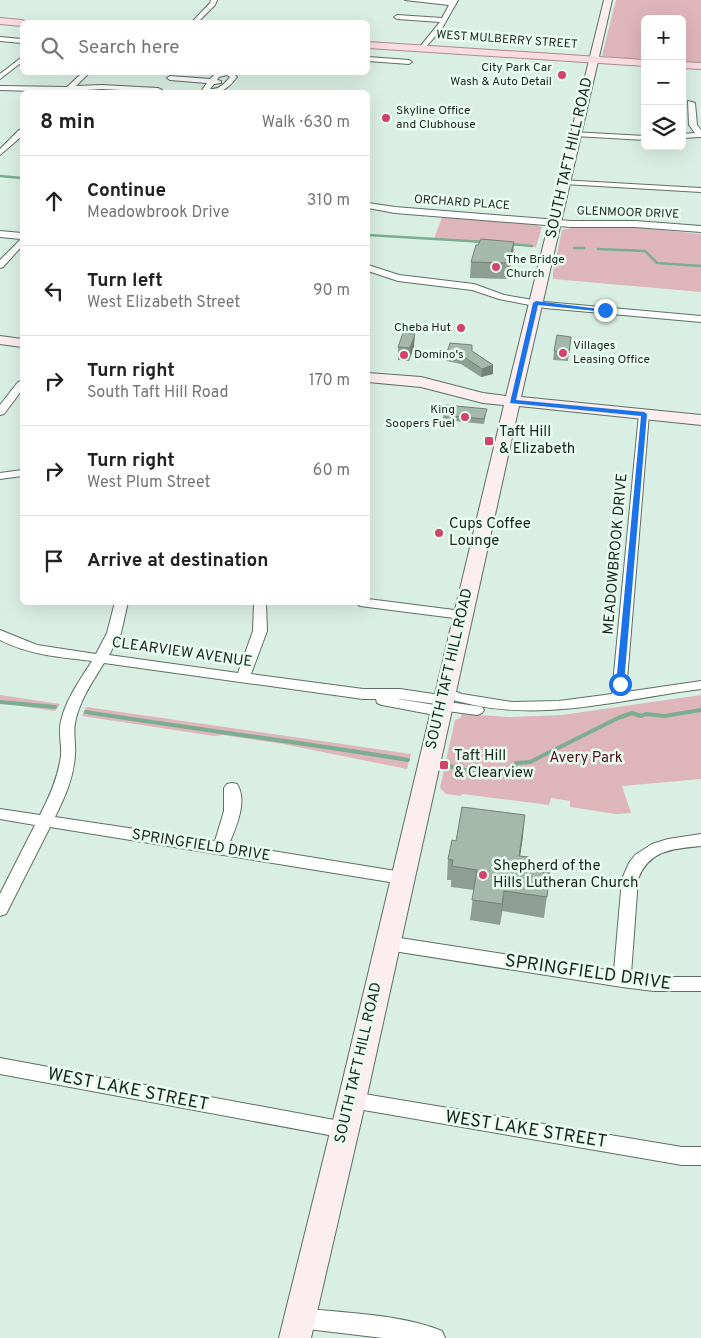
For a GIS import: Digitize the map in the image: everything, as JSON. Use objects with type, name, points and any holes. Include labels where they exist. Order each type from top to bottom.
[{"type":"main road","name":"SOUTH TAFT HILL ROAD","points":[[297,1328],[352,1100],[386,943],[462,615],[608,0]]},
{"type":"main road","points":[[0,21],[20,23]]},
{"type":"main road","name":"WEST MULBERRY STREET","points":[[370,45],[641,63]]},
{"type":"main road","points":[[686,65],[701,66]]},
{"type":"main road","points":[[0,340],[20,343]]},
{"type":"main road","points":[[370,377],[421,382],[473,396],[701,420]]},
{"type":"street","points":[[196,20],[213,4],[214,0]]},
{"type":"street","points":[[408,0],[454,1],[438,30],[422,48]]},
{"type":"street","points":[[397,17],[444,20]]},
{"type":"street","points":[[0,39],[20,41]]},
{"type":"street","points":[[370,59],[410,62]]},
{"type":"street","points":[[0,77],[20,60]]},
{"type":"street","points":[[0,63],[16,64]]},
{"type":"street","points":[[68,90],[84,75]]},
{"type":"street","points":[[158,90],[172,75],[212,82]]},
{"type":"street","points":[[206,90],[219,75]]},
{"type":"street","points":[[222,90],[234,77],[233,75]]},
{"type":"street","points":[[76,90],[102,87],[143,90]]},
{"type":"street","points":[[0,88],[41,90]]},
{"type":"street","points":[[691,103],[697,116],[693,124],[701,135]]},
{"type":"street","points":[[0,153],[4,145],[20,133]]},
{"type":"street","points":[[575,134],[641,138]]},
{"type":"street","points":[[686,136],[701,135]]},
{"type":"street","points":[[4,145],[20,146]]},
{"type":"street","points":[[564,182],[701,190]]},
{"type":"street","name":"ORCHARD PLACE","points":[[370,206],[555,223]]},
{"type":"street","name":"GLENMOOR DRIVE","points":[[555,223],[591,225],[634,224],[701,229]]},
{"type":"street","points":[[0,234],[20,236]]},
{"type":"street","points":[[0,265],[20,243]]},
{"type":"street","points":[[370,269],[398,278],[474,287],[502,297],[536,303],[701,319]]},
{"type":"street","points":[[0,412],[20,387]]},
{"type":"street","name":"MEADOWBROOK DRIVE","points":[[619,696],[644,414]]},
{"type":"street","points":[[0,476],[20,473]]},
{"type":"street","points":[[370,603],[462,615]]},
{"type":"street","points":[[0,910],[59,794],[68,754],[68,720],[74,705],[115,630],[121,605]]},
{"type":"street","points":[[243,678],[260,631],[260,605]]},
{"type":"street","name":"CLEARVIEW AVENUE","points":[[0,634],[11,641],[31,648],[362,694],[395,704],[443,702],[501,711],[510,707],[586,702],[701,685]]},
{"type":"street","points":[[220,848],[234,812],[232,788]]},
{"type":"street","name":"SPRINGFIELD DRIVE","points":[[0,814],[402,878]]},
{"type":"street","points":[[622,980],[630,879],[633,868],[639,859],[655,848],[701,840]]},
{"type":"street","name":"SPRINGFIELD DRIVE","points":[[386,943],[622,980],[668,985],[701,984]]},
{"type":"street","name":"WEST LAKE STREET","points":[[0,1066],[345,1130]]},
{"type":"street","name":"WEST LAKE STREET","points":[[352,1100],[672,1154],[701,1156]]},
{"type":"street","points":[[297,1328],[387,1328],[434,1338]]},
{"type":"green space","points":[[616,0],[701,0],[701,64],[686,62],[686,15],[641,15],[641,60],[602,56]]},
{"type":"green space","points":[[442,217],[542,227],[536,247],[434,239]]},
{"type":"green space","points":[[632,227],[701,234],[701,292],[553,279],[562,230],[571,228]]},
{"type":"green space","points":[[0,695],[60,704],[55,711],[0,703]]},
{"type":"green space","name":"Avery Park","points":[[701,695],[701,779],[622,786],[631,813],[616,814],[570,807],[570,801],[551,798],[549,805],[462,794],[461,796],[446,794],[440,788],[455,720],[460,718],[462,714],[510,717],[562,715]]},
{"type":"green space","points":[[86,707],[411,754],[407,769],[283,744],[223,735],[214,736],[82,716]]},
{"type":"building","points":[[481,239],[514,242],[508,263],[471,262],[476,245],[478,245]]},
{"type":"building","points":[[403,333],[415,334],[410,348],[398,347]]},
{"type":"building","points":[[557,335],[571,337],[569,353],[554,351]]},
{"type":"building","points":[[450,343],[472,345],[472,351],[493,365],[482,369],[461,355],[447,352]]},
{"type":"building","points":[[446,405],[487,409],[484,419],[443,415]]},
{"type":"building","points":[[462,807],[525,815],[519,856],[529,857],[527,870],[550,873],[547,897],[504,891],[502,904],[472,900],[477,870],[452,866],[453,860],[448,859],[452,840],[456,841]]},
{"type":"waterway","points":[[0,176],[20,178]]},
{"type":"waterway","points":[[370,235],[485,242]]},
{"type":"waterway","points":[[509,244],[532,246]]},
{"type":"waterway","points":[[574,248],[584,248]]},
{"type":"waterway","points":[[598,249],[645,251],[657,263],[701,266]]},
{"type":"waterway","points":[[0,702],[55,707]]},
{"type":"waterway","points":[[448,766],[480,773],[504,774],[513,771],[516,763],[530,762],[618,718],[632,713],[641,716],[646,714],[664,716],[701,710]]},
{"type":"waterway","points":[[86,712],[408,760]]},
{"type":"place","name":"City Park Car Wash & Auto Detail","points":[[562,75]]},
{"type":"place","name":"Skyline Office and Clubhouse","points":[[386,118]]},
{"type":"place","name":"The Bridge Church","points":[[496,267]]},
{"type":"place","name":"Cheba Hut","points":[[461,328]]},
{"type":"place","name":"Villages Leasing Office","points":[[563,353]]},
{"type":"place","name":"Domino's","points":[[404,355]]},
{"type":"place","name":"King Soopers Fuel","points":[[465,417]]},
{"type":"place","name":"Taft Hill & Elizabeth","points":[[489,441]]},
{"type":"place","name":"Cups Coffee Lounge","points":[[439,533]]},
{"type":"place","name":"Taft Hill & Clearview","points":[[444,765]]},
{"type":"place","name":"Shepherd of the Hills Lutheran Church","points":[[483,875]]},
{"type":"route","points":[[605,310],[536,303],[513,401],[644,414],[620,684]]}]
